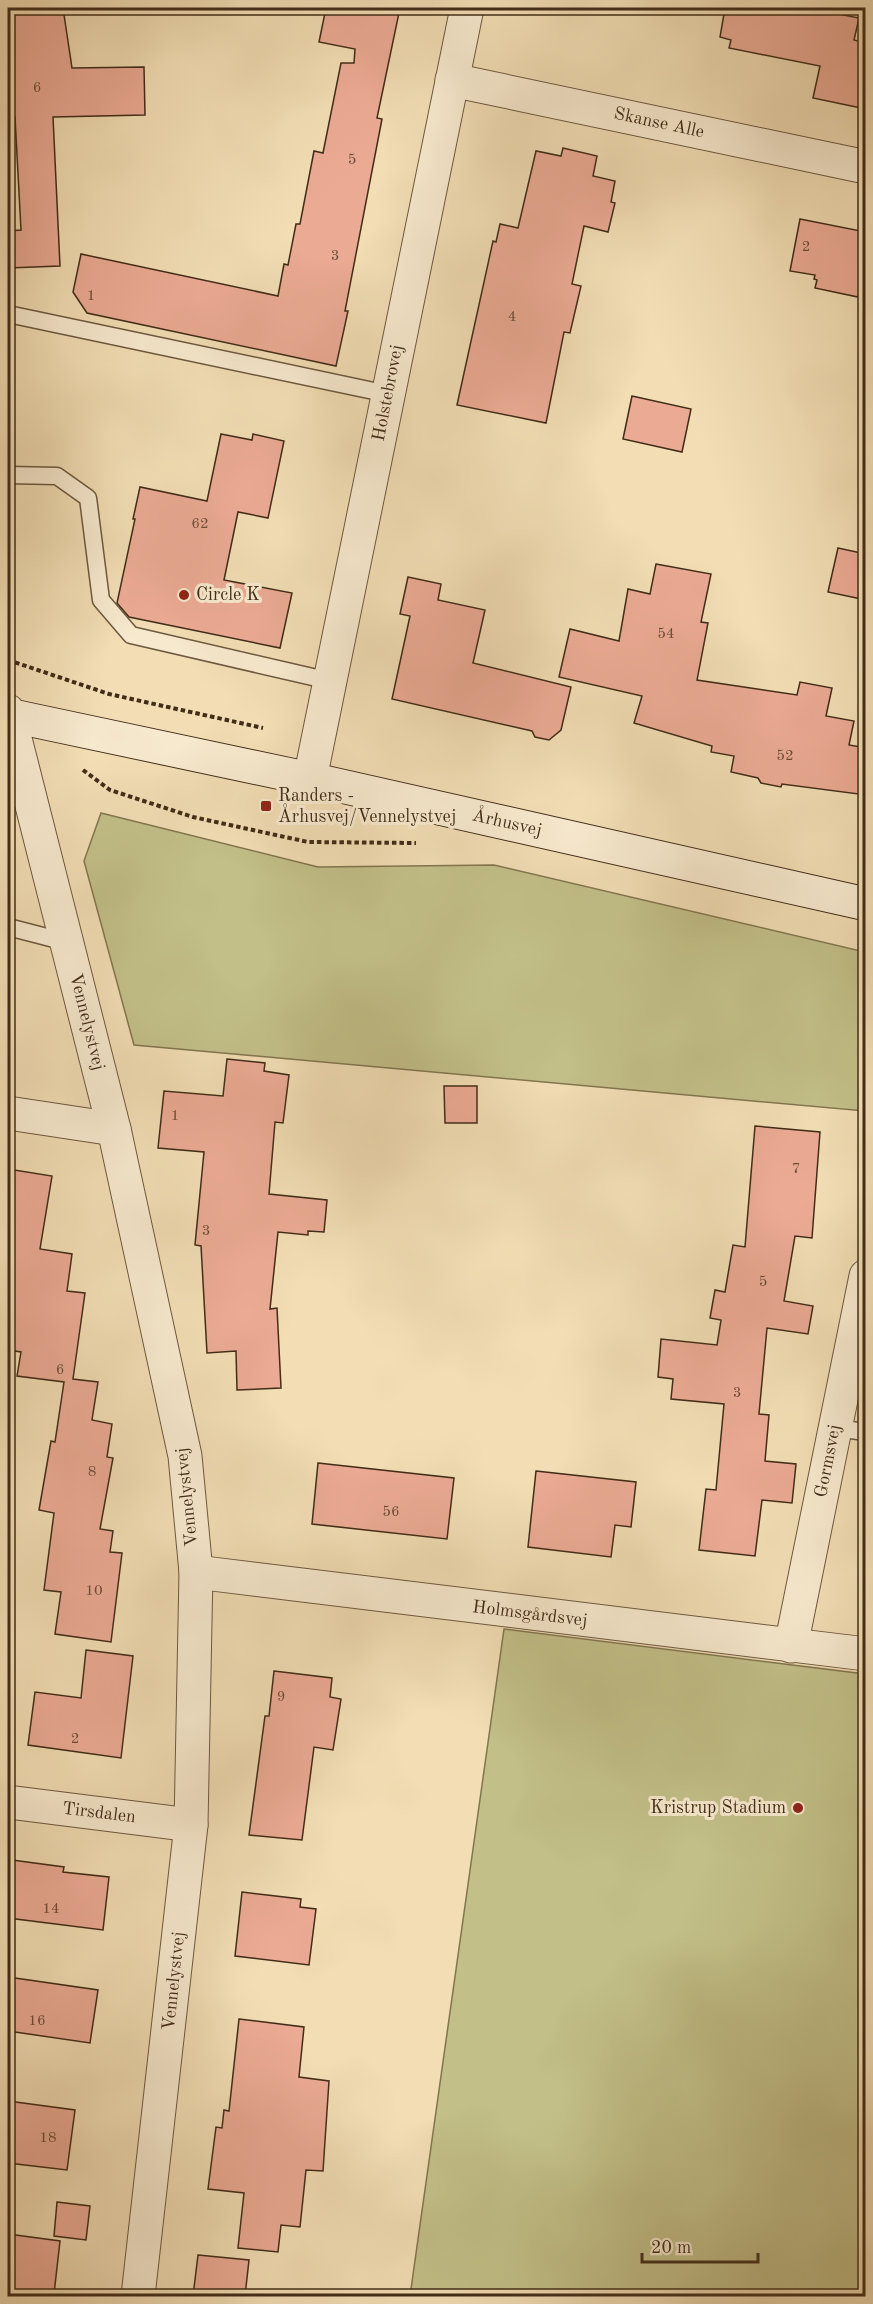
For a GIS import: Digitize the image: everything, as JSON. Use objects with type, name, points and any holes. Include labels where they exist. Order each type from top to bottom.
[{"type":"street","name":"Holstebrovej","points":[[310,778],[467,8]]},
{"type":"street","name":"Skanse Alle","points":[[452,80],[866,167]]},
{"type":"street","name":"Århusvej","points":[[8,713],[310,778],[866,904]]},
{"type":"street","name":"Vennelystvej","points":[[8,713],[114,1129],[185,1456],[196,1572],[191,1825],[138,2296]]},
{"type":"street","points":[[8,1113],[114,1129]]},
{"type":"street","name":"Gormsvej","points":[[790,1646],[850,1430],[866,1276]]},
{"type":"street","name":"Holmsgårdsvej","points":[[196,1572],[866,1654]]},
{"type":"street","name":"Tirsdalen","points":[[8,1802],[191,1825]]},
{"type":"lane","points":[[8,314],[388,394]]},
{"type":"lane","points":[[8,475],[57,476],[88,498],[101,600],[131,636],[330,681]]},
{"type":"lane","points":[[8,927],[66,942]]},
{"type":"shaded area","points":[[101,813],[318,867],[494,865],[865,952],[865,1111],[134,1045],[84,861]]},
{"type":"shaded area","points":[[504,1629],[865,1674],[865,2296],[410,2296]]},
{"type":"building","points":[[10,8],[63,8],[72,68],[144,67],[145,115],[53,117],[60,266],[8,268],[8,231],[21,230],[15,117],[9,117],[8,69],[13,69]]},
{"type":"building","points":[[326,8],[400,8],[377,118],[382,119],[336,366],[87,313],[73,292],[81,254],[278,296],[284,264],[288,265],[296,224],[300,224],[314,151],[323,153],[341,63],[354,63],[355,49],[319,42]]},
{"type":"building","points":[[725,8],[808,8],[859,18],[854,40],[866,43],[866,109],[813,98],[820,66],[729,48],[731,40],[720,37]]},
{"type":"building","points":[[563,148],[597,156],[593,176],[615,181],[611,202],[615,203],[608,232],[584,226],[572,284],[581,286],[570,333],[564,332],[546,423],[457,405],[493,241],[496,242],[500,224],[518,228],[536,151],[561,156]]},
{"type":"building","points":[[800,219],[866,232],[866,264],[858,297],[815,288],[817,280],[814,279],[815,275],[790,271]]},
{"type":"building","points":[[632,396],[691,409],[682,452],[623,439]]},
{"type":"building","points":[[221,434],[252,440],[253,434],[284,441],[268,518],[238,512],[224,580],[292,593],[280,648],[129,617],[117,603],[140,487],[207,501]]},
{"type":"building","points":[[838,548],[866,554],[866,600],[828,592]]},
{"type":"building","points":[[656,564],[711,574],[701,622],[708,623],[697,680],[797,695],[800,682],[832,688],[826,716],[854,721],[849,745],[866,748],[866,795],[782,784],[781,787],[761,783],[758,778],[731,772],[734,756],[711,752],[712,746],[634,723],[642,696],[559,677],[570,629],[619,641],[628,589],[650,594]]},
{"type":"building","points":[[408,577],[441,584],[438,600],[485,610],[473,663],[571,687],[561,730],[549,740],[535,737],[532,731],[392,699],[410,616],[400,614]]},
{"type":"building","points":[[227,1059],[265,1063],[264,1071],[289,1075],[283,1123],[275,1122],[269,1194],[327,1200],[324,1232],[308,1231],[308,1235],[278,1232],[270,1309],[277,1308],[281,1388],[237,1390],[236,1351],[207,1353],[201,1246],[195,1245],[204,1152],[158,1148],[164,1091],[223,1096]]},
{"type":"building","points":[[444,1086],[477,1086],[477,1123],[445,1123]]},
{"type":"building","points":[[755,1126],[820,1132],[812,1238],[795,1236],[784,1301],[813,1306],[808,1334],[767,1328],[759,1414],[769,1415],[765,1461],[796,1464],[792,1503],[762,1500],[755,1556],[699,1550],[706,1489],[716,1490],[724,1404],[671,1399],[673,1379],[658,1377],[661,1339],[717,1345],[721,1320],[710,1318],[715,1290],[725,1292],[733,1245],[745,1247]]},
{"type":"building","points":[[8,1169],[52,1176],[40,1249],[72,1254],[67,1291],[85,1293],[73,1379],[98,1382],[92,1420],[112,1424],[107,1457],[113,1458],[100,1529],[113,1531],[110,1552],[122,1553],[111,1642],[55,1634],[61,1592],[44,1590],[54,1513],[39,1510],[51,1441],[55,1442],[64,1382],[17,1376],[21,1352],[8,1350]]},
{"type":"building","points":[[318,1463],[454,1478],[447,1539],[312,1524]]},
{"type":"building","points":[[536,1471],[636,1482],[631,1527],[615,1525],[611,1557],[528,1547]]},
{"type":"building","points":[[86,1650],[133,1656],[121,1758],[28,1745],[35,1692],[81,1698]]},
{"type":"building","points":[[274,1671],[332,1678],[330,1697],[341,1699],[333,1750],[314,1747],[302,1840],[249,1835],[265,1716],[269,1716]]},
{"type":"building","points":[[12,1860],[64,1867],[63,1872],[109,1877],[103,1930],[8,1918]]},
{"type":"building","points":[[242,1892],[301,1899],[300,1907],[316,1909],[309,1965],[235,1956]]},
{"type":"building","points":[[8,1977],[98,1990],[90,2043],[8,2031]]},
{"type":"building","points":[[239,2019],[304,2027],[299,2077],[329,2081],[323,2171],[306,2170],[300,2227],[281,2225],[278,2252],[238,2248],[244,2193],[208,2189],[216,2127],[222,2128],[224,2110],[229,2111]]},
{"type":"building","points":[[8,2101],[75,2110],[67,2170],[8,2163]]},
{"type":"building","points":[[57,2202],[90,2206],[86,2240],[54,2236]]},
{"type":"building","points":[[8,2234],[60,2241],[54,2294],[8,2289]]},
{"type":"building","points":[[198,2255],[249,2260],[245,2296],[193,2296]]},
{"type":"place","name":"Circle K","points":[[184,595]]},
{"type":"place","name":"Randers - Århusvej/Vennelystvej","points":[[266,806]]},
{"type":"place","name":"Kristrup Stadium","points":[[798,1808]]}]
